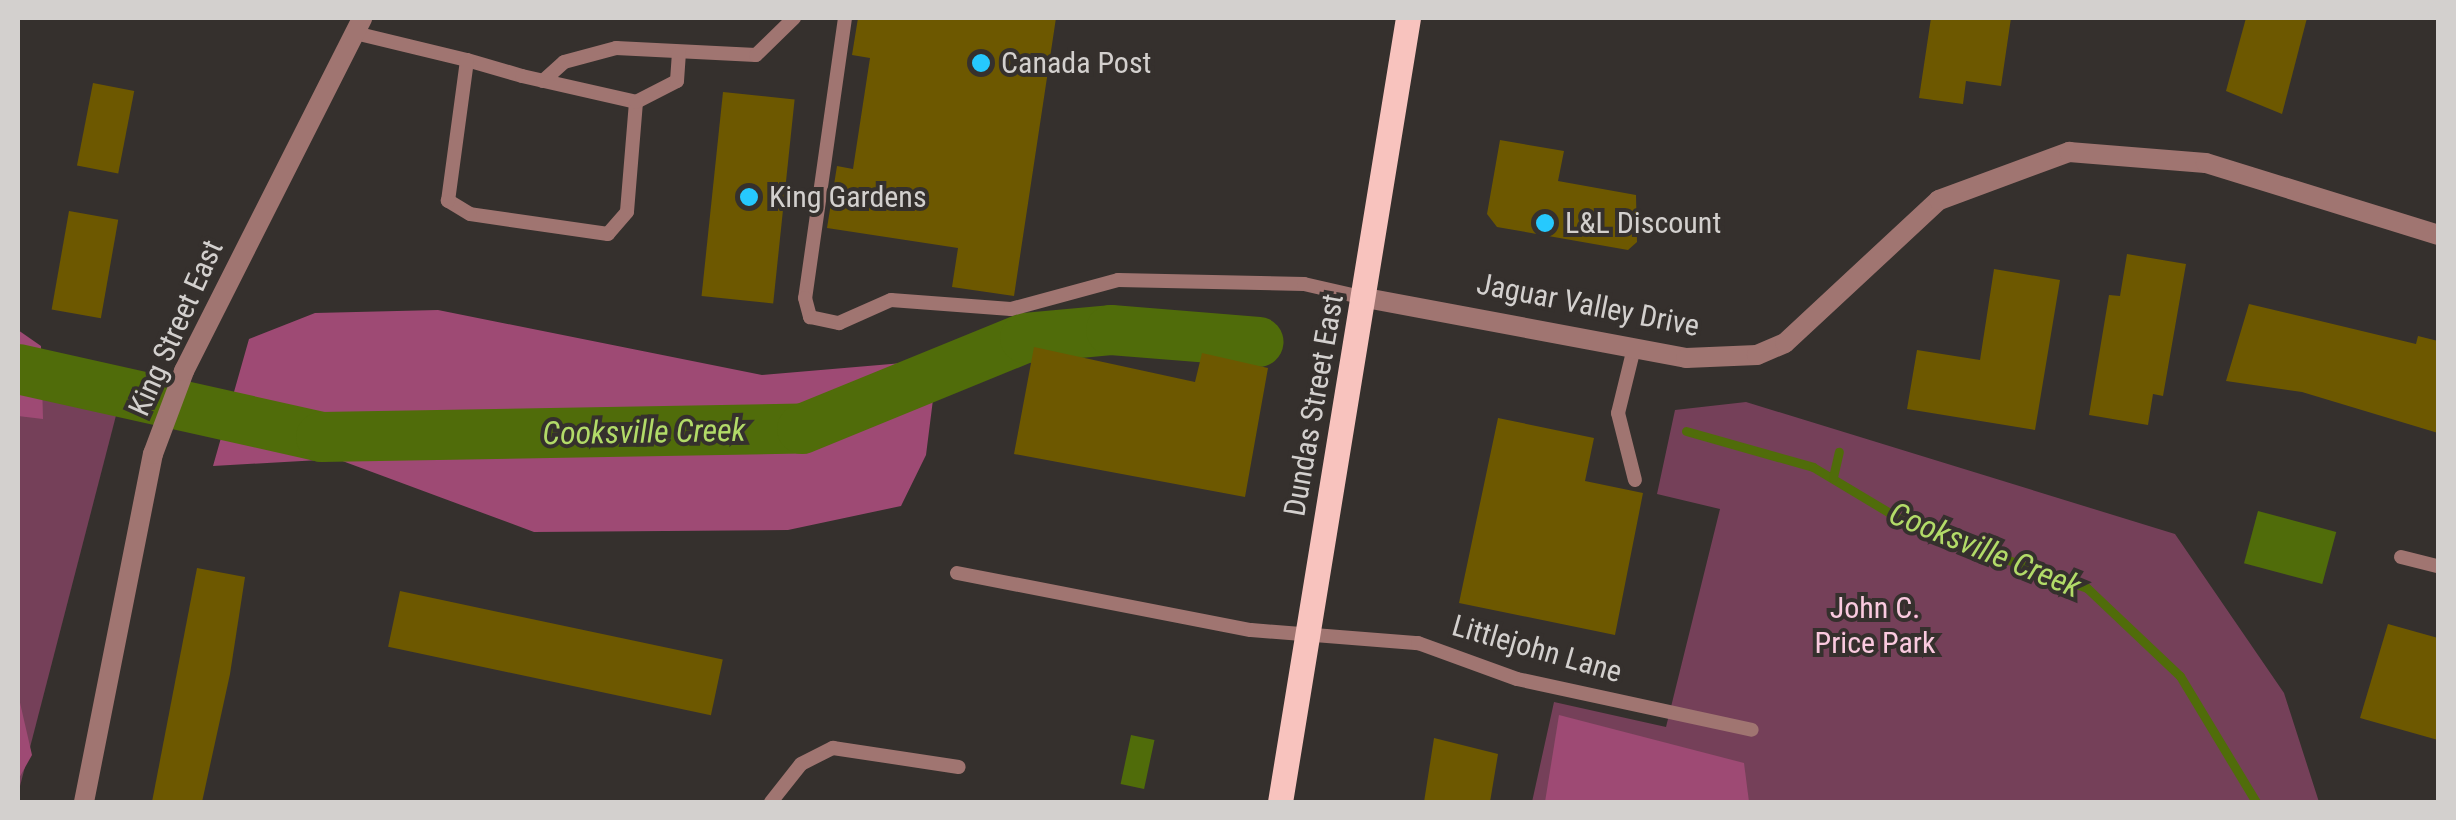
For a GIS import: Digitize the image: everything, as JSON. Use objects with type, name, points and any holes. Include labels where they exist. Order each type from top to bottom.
[{"type":"main road","name":"Dundas Street East","points":[[1280,802],[1305,634],[1366,298],[1408,18]]},
{"type":"street","name":"King Street East","points":[[84,802],[162,428],[184,371],[358,25]]},
{"type":"street","name":"Jaguar Valley Drive","points":[[1366,298],[1724,361],[1785,343],[1939,200],[2069,152],[2206,163],[2438,235]]},
{"type":"lane","points":[[544,81],[590,52],[756,55],[794,18]]},
{"type":"lane","points":[[845,18],[808,278],[810,317],[839,323],[891,300],[1011,309],[1118,280],[1304,284],[1366,298]]},
{"type":"lane","points":[[358,25],[467,60],[636,102],[678,81],[679,52]]},
{"type":"lane","points":[[467,60],[446,174],[448,201],[470,214],[608,234],[628,212],[636,102]]},
{"type":"lane","points":[[1634,348],[1618,413],[1635,480]]},
{"type":"lane","points":[[2401,557],[2438,566]]},
{"type":"lane","name":"Littlejohn Lane","points":[[957,573],[1305,634],[1418,643],[1518,679],[1752,730]]},
{"type":"lane","points":[[771,802],[801,764],[833,748],[959,767]]},
{"type":"green space","points":[[18,349],[127,373],[20,786],[18,786]]},
{"type":"green space","name":"John C. Price Park","points":[[1746,402],[2175,534],[2284,693],[2319,802],[1532,802],[1554,702],[1666,727],[1720,509],[1657,494],[1675,410]]},
{"type":"shaded area","points":[[438,310],[762,375],[938,360],[926,455],[901,506],[788,530],[534,532],[337,459],[213,466],[249,339],[315,313]]},
{"type":"shaded area","points":[[18,330],[41,346],[43,419],[18,416]]},
{"type":"shaded area","points":[[2258,511],[2336,532],[2322,584],[2244,563]]},
{"type":"shaded area","points":[[18,694],[32,755],[18,780]]},
{"type":"shaded area","points":[[1559,715],[1744,763],[1749,802],[1545,802]]},
{"type":"shaded area","points":[[1131,735],[1154,740],[1144,789],[1121,784]]},
{"type":"building","points":[[858,18],[1056,18],[1014,296],[952,287],[958,248],[827,228],[837,166],[853,169],[870,58],[852,55]]},
{"type":"building","points":[[1931,18],[2011,18],[2001,86],[1966,81],[1963,104],[1919,98]]},
{"type":"building","points":[[2246,18],[2307,18],[2282,114],[2226,91]]},
{"type":"building","points":[[93,83],[134,91],[118,173],[77,165]]},
{"type":"building","name":"King Gardens","points":[[723,92],[795,100],[773,303],[702,296]]},
{"type":"building","points":[[1500,140],[1564,151],[1558,181],[1636,195],[1637,242],[1628,250],[1497,227],[1487,214]]},
{"type":"building","points":[[69,211],[118,220],[101,318],[52,309]]},
{"type":"building","points":[[2127,254],[2186,264],[2163,396],[2153,394],[2148,425],[2089,415],[2109,295],[2120,296]]},
{"type":"building","points":[[1994,269],[2060,280],[2035,430],[1907,409],[1917,350],[1980,360]]},
{"type":"building","points":[[2249,304],[2416,344],[2418,336],[2438,341],[2438,433],[2302,392],[2226,381]]},
{"type":"building","points":[[1034,347],[1195,382],[1202,353],[1268,368],[1245,497],[1014,454]]},
{"type":"building","points":[[1498,418],[1594,438],[1585,481],[1643,493],[1615,635],[1459,603]]},
{"type":"building","points":[[197,568],[245,577],[230,674],[202,802],[152,802]]},
{"type":"building","points":[[400,591],[723,660],[711,715],[388,647]]},
{"type":"building","points":[[2388,624],[2438,638],[2438,740],[2360,718]]},
{"type":"building","points":[[1434,738],[1498,754],[1490,802],[1424,802]]},
{"type":"waterway","name":"Cooksville Creek","points":[[18,369],[321,437],[802,429],[1025,338],[1111,330],[1259,342]]},
{"type":"waterway","name":"Cooksville Creek","points":[[1686,431],[1813,467],[1910,525],[2087,588],[2180,676],[2256,802]]},
{"type":"waterway","points":[[1833,477],[1839,452]]},
{"type":"place","name":"Canada Post","points":[[981,63]]},
{"type":"place","name":"King Gardens","points":[[749,197]]},
{"type":"place","name":"L&L Discount","points":[[1545,223]]}]
